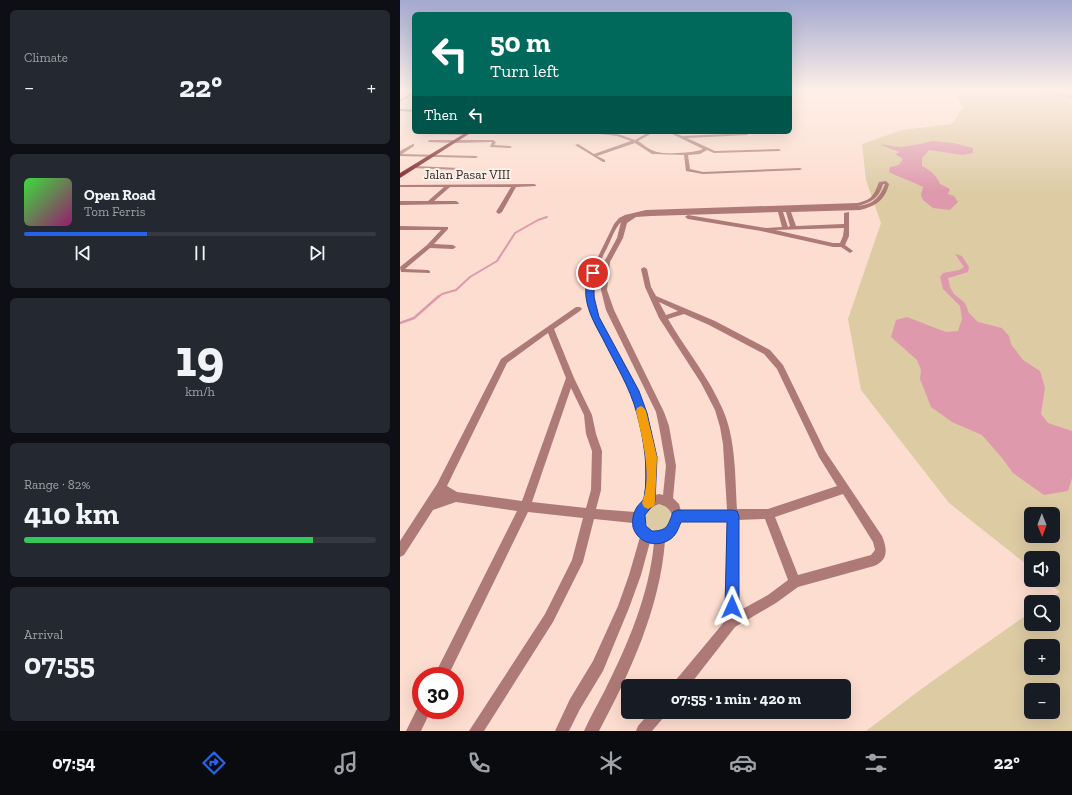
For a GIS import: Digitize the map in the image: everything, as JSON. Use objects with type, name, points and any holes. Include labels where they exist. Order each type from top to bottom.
[{"type":"main road","points":[[400,176],[466,134]]},
{"type":"street","points":[[607,134],[618,135],[635,141],[654,154],[698,153],[706,149]]},
{"type":"street","points":[[595,155],[635,141],[648,134]]},
{"type":"street","points":[[674,134],[706,149],[718,152],[779,150]]},
{"type":"street","points":[[680,137],[747,134]]},
{"type":"street","points":[[429,141],[493,141],[494,142],[491,146],[510,147]]},
{"type":"street","points":[[400,154],[413,144]]},
{"type":"street","points":[[577,145],[603,161]]},
{"type":"street","points":[[400,154],[476,157]]},
{"type":"street","points":[[686,154],[688,170],[694,172],[800,169]]},
{"type":"street","points":[[414,167],[460,169]]},
{"type":"street","points":[[668,500],[671,466],[662,419],[610,310],[604,290],[607,262],[620,238],[624,222],[635,216],[724,211],[856,208],[875,203],[882,197],[887,183],[882,182],[876,196],[862,204],[787,209]]},
{"type":"street","points":[[499,212],[514,185]]},
{"type":"street","name":"Jalan Pasar VIII","points":[[400,186],[534,185]]},
{"type":"street","points":[[429,203],[448,186]]},
{"type":"street","points":[[400,203],[456,203]]},
{"type":"street","points":[[780,209],[785,227]]},
{"type":"street","points":[[787,209],[793,227]]},
{"type":"street","points":[[650,502],[651,457],[642,413],[634,391],[599,325],[590,297],[590,284],[600,255],[611,238],[619,221],[634,214],[653,211],[724,211]]},
{"type":"street","points":[[842,245],[846,236],[847,213]]},
{"type":"street","points":[[655,218],[694,217],[760,229],[833,245],[842,245],[850,251]]},
{"type":"street","points":[[760,229],[846,226]]},
{"type":"street","points":[[400,228],[446,228],[429,246],[408,263],[402,270],[428,272]]},
{"type":"street","points":[[611,238],[620,238]]},
{"type":"street","points":[[429,246],[452,246]]},
{"type":"street","points":[[400,263],[408,263]]},
{"type":"street","points":[[644,269],[648,287],[663,318],[709,390],[724,427],[729,453],[733,516],[731,623]]},
{"type":"street","points":[[653,297],[712,323],[768,352],[774,358],[822,454],[878,540],[881,552],[874,560],[795,582],[731,623],[686,679]]},
{"type":"street","points":[[400,551],[441,488],[504,361],[578,309]]},
{"type":"street","points":[[663,318],[685,311]]},
{"type":"street","points":[[476,731],[549,618],[577,562],[596,490],[597,451],[591,434],[588,415],[570,378],[550,328]]},
{"type":"street","points":[[445,667],[525,507],[570,378]]},
{"type":"street","points":[[441,488],[456,497],[525,507],[590,512],[638,518]]},
{"type":"street","points":[[677,516],[733,516],[768,514],[844,489]]},
{"type":"street","points":[[429,506],[456,497]]},
{"type":"street","points":[[659,498],[668,500],[673,504],[677,516],[672,529],[667,534],[660,537],[650,537],[640,528],[638,518],[644,506],[650,502],[659,498]]},
{"type":"street","points":[[768,514],[795,582]]},
{"type":"street","points":[[562,731],[575,704],[598,666],[623,608],[635,575],[646,535]]},
{"type":"street","points":[[591,731],[604,707],[641,620],[655,576],[660,537]]},
{"type":"street","points":[[413,731],[419,719]]},
{"type":"street","points":[[643,731],[653,719]]},
{"type":"shaded area","points":[[951,124],[1072,124],[1072,731],[866,731],[924,687],[1024,617],[1024,631],[1060,631],[1060,595],[1056,595],[1060,592],[1054,587],[1060,587],[1060,551],[1024,551],[1024,562],[949,503],[861,390],[848,319],[881,223],[866,180],[862,144],[902,130]]},
{"type":"shaded area","points":[[932,141],[954,143],[973,148],[973,153],[963,155],[929,150],[922,158],[922,166],[928,169],[937,178],[940,184],[950,189],[948,194],[954,196],[958,202],[950,210],[933,208],[923,200],[921,195],[923,187],[889,172],[890,167],[899,165],[903,159],[895,154],[900,152],[880,145],[885,144],[900,147]]},
{"type":"shaded area","points":[[955,254],[962,256],[969,267],[968,272],[948,278],[950,287],[954,294],[965,303],[969,313],[978,322],[1002,328],[1009,336],[1011,344],[1023,360],[1040,371],[1045,388],[1041,414],[1048,423],[1072,431],[1072,478],[1068,491],[1044,495],[1013,473],[982,435],[952,422],[931,407],[920,379],[921,370],[917,360],[891,337],[896,320],[907,317],[946,332],[958,331],[962,319],[960,306],[943,289],[940,277],[943,273],[959,270],[964,267]]},
{"type":"shaded area","points":[[658,504],[662,504],[669,508],[670,513],[667,527],[660,531],[649,528],[646,520],[647,514],[651,508]]},
{"type":"waterway","points":[[438,297],[442,294],[456,290],[470,277],[497,261],[515,233],[538,220],[547,217]]},
{"type":"waterway","points":[[400,323],[414,318],[439,296]]},
{"type":"slow traffic","points":[[641,411],[651,457],[650,502],[648,503]]},
{"type":"route","points":[[593,273],[590,284],[590,297],[595,317],[634,391],[642,413],[651,457],[650,502],[644,506],[640,512],[638,523],[640,528],[646,535],[655,538],[667,534],[672,529],[676,523],[677,516],[733,516],[732,607]]}]
